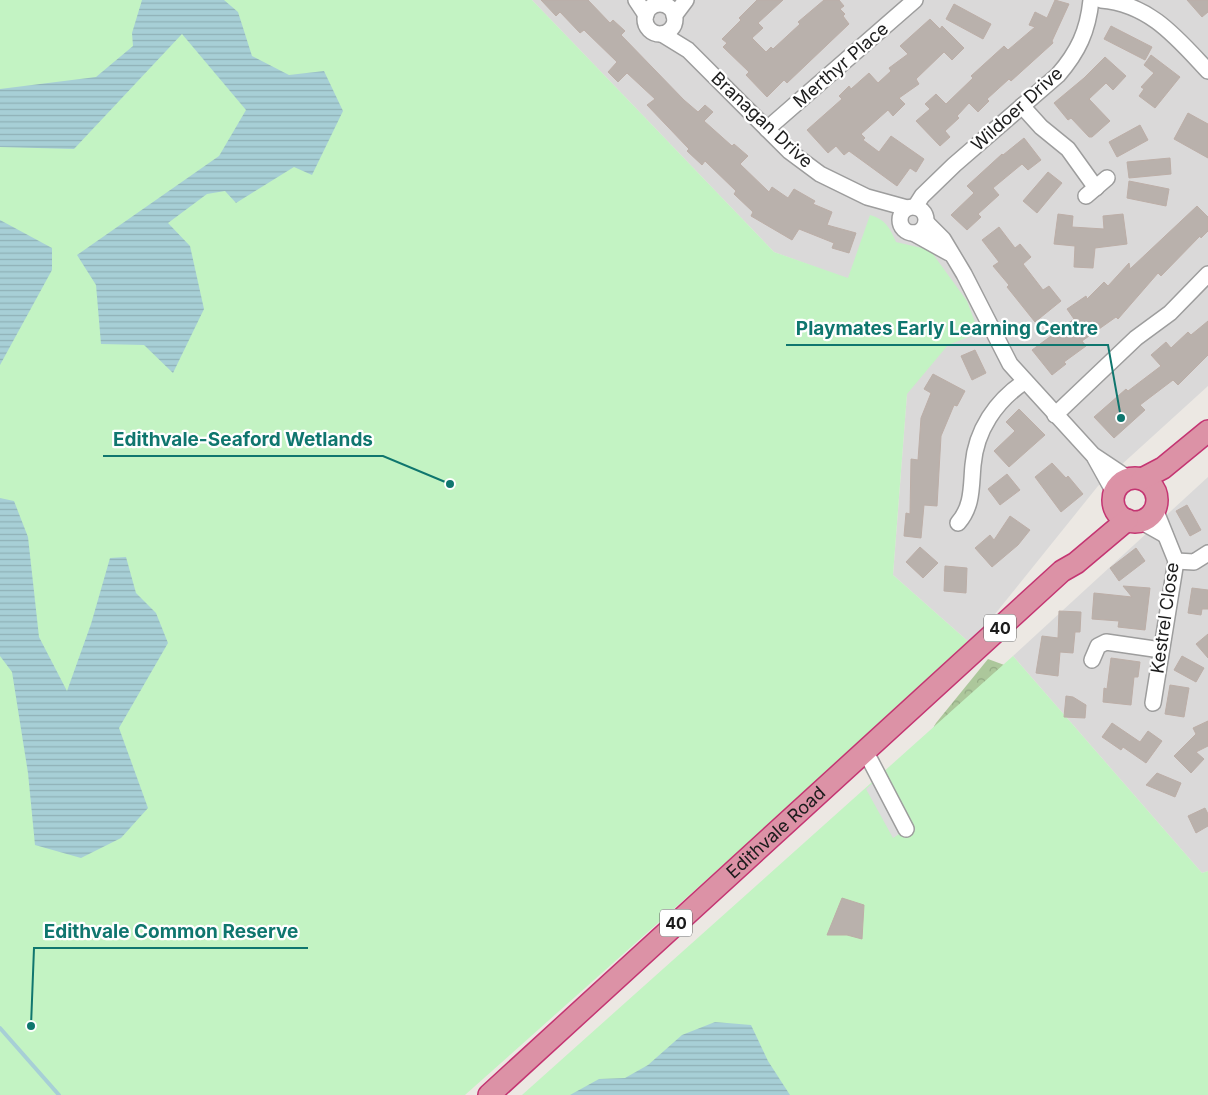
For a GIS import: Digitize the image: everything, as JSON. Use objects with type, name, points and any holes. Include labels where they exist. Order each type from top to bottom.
[{"type":"highway","name":"Edithvale Road","points":[[1062,571],[1072,555],[1106,518],[1125,489],[1163,468],[1208,430]]},
{"type":"highway","name":"Edithvale Road","points":[[489,1095],[1062,571],[1076,563],[1145,512],[1174,476],[1208,446]]},
{"type":"highway","points":[[1153,487],[1145,512],[1119,514],[1125,489],[1153,487]]},
{"type":"street","name":"Branagan Drive","points":[[636,0],[663,13],[688,50],[789,151],[820,174],[867,197],[914,213],[943,239],[950,254],[978,297],[1001,349],[1024,382],[1125,489]]},
{"type":"street","points":[[663,13],[686,0]]},
{"type":"street","name":"Merthyr Place","points":[[766,129],[915,0]]},
{"type":"street","name":"Wildoer Drive","points":[[913,233],[922,230],[914,213],[938,182],[1058,75],[1076,52],[1087,30],[1091,0]]},
{"type":"street","points":[[1101,0],[1134,7],[1159,21],[1208,71]]},
{"type":"street","points":[[1022,106],[1040,127],[1062,143],[1096,187]]},
{"type":"street","points":[[913,233],[902,228],[914,213]]},
{"type":"street","name":"Branagan Drive","points":[[913,233],[950,254]]},
{"type":"street","points":[[1055,415],[1136,338],[1170,313],[1208,274]]},
{"type":"street","points":[[958,523],[970,502],[973,462],[980,434],[1002,400],[1024,382]]},
{"type":"street","name":"Kestrel Close","points":[[1145,512],[1165,535],[1176,561],[1153,703]]},
{"type":"street","points":[[1176,561],[1194,562],[1208,553]]},
{"type":"street","points":[[1092,660],[1098,646],[1106,642],[1161,650]]},
{"type":"street","points":[[864,752],[869,757],[906,829]]},
{"type":"shaded area","points":[[532,0],[1208,0],[1208,386],[1098,486],[971,644],[893,575],[907,394],[848,279],[774,252]]},
{"type":"shaded area","points":[[1208,477],[1208,871],[1202,873],[1013,656]]},
{"type":"shaded area","points":[[883,774],[913,825],[893,838],[866,789]]},
{"type":"green space","points":[[0,0],[532,0],[774,252],[848,278],[870,215],[880,219],[886,225],[892,232],[896,242],[930,250],[967,301],[979,333],[948,345],[907,394],[893,575],[971,644],[465,1095],[0,1095]]},
{"type":"green space","points":[[1013,656],[1202,873],[1208,871],[1208,1095],[522,1095]]},
{"type":"green space","points":[[988,659],[1007,666],[920,752],[936,723]]},
{"type":"water","points":[[142,0],[224,0],[238,12],[252,56],[289,75],[324,71],[343,111],[312,175],[294,167],[236,203],[225,191],[207,194],[168,223],[190,246],[204,309],[173,373],[144,345],[101,344],[96,285],[77,255],[219,156],[246,110],[182,34],[74,149],[0,147],[0,89],[96,77],[133,46],[132,33]]},
{"type":"water","points":[[0,220],[52,248],[52,270],[0,365]]},
{"type":"water","points":[[0,498],[14,501],[28,537],[39,637],[67,691],[91,624],[110,558],[126,557],[136,593],[156,613],[168,643],[119,728],[148,808],[121,838],[81,858],[35,845],[28,773],[12,672],[0,656]]},
{"type":"water","points":[[715,1022],[751,1025],[768,1061],[790,1095],[570,1095],[599,1079],[625,1078],[648,1065],[682,1035]]},
{"type":"building","points":[[541,0],[588,0],[610,23],[613,20],[625,31],[621,35],[684,100],[698,112],[705,105],[713,112],[704,121],[732,146],[734,144],[748,156],[740,164],[769,192],[772,187],[788,198],[794,189],[815,201],[813,204],[832,212],[827,225],[856,233],[849,253],[832,248],[834,243],[799,229],[792,240],[751,216],[753,212],[734,194],[736,191],[705,161],[702,165],[687,151],[689,149],[647,105],[655,99],[627,73],[618,82],[608,72],[617,62],[584,30],[580,33],[560,12],[556,16]]},
{"type":"building","points":[[757,0],[783,0],[758,23],[763,28],[752,38],[766,52],[771,47],[773,49],[800,24],[798,22],[824,0],[839,0],[844,6],[840,9],[845,14],[843,16],[849,24],[787,83],[784,80],[767,97],[746,75],[749,72],[723,47],[727,43],[722,39]]},
{"type":"building","points":[[1055,0],[1069,4],[1052,41],[1053,43],[1011,81],[1009,79],[987,99],[989,101],[978,112],[969,103],[957,116],[959,118],[945,131],[950,137],[940,146],[916,121],[930,109],[925,104],[936,94],[946,104],[973,78],[971,76],[1004,46],[1008,50],[1035,27],[1029,25],[1035,12],[1047,18]]},
{"type":"building","points":[[1187,0],[1208,0],[1208,12],[1202,17]]},
{"type":"building","points":[[954,4],[991,24],[983,39],[946,19]]},
{"type":"building","points":[[930,19],[940,29],[942,26],[964,48],[952,60],[944,52],[916,79],[919,84],[899,98],[905,104],[893,116],[888,110],[861,134],[865,138],[863,140],[879,152],[891,136],[924,159],[916,172],[910,168],[897,186],[849,151],[844,155],[836,146],[828,153],[807,130],[842,99],[839,96],[849,86],[851,89],[869,73],[878,83],[891,71],[889,68],[908,54],[900,46]]},
{"type":"building","points":[[1111,26],[1152,47],[1145,60],[1104,39]]},
{"type":"building","points":[[1151,55],[1180,77],[1155,108],[1139,96],[1144,89],[1141,87],[1154,73],[1144,65]]},
{"type":"building","points":[[1105,57],[1126,76],[1113,90],[1106,83],[1089,99],[1110,121],[1092,137],[1089,137],[1071,118],[1068,120],[1054,103],[1084,78]]},
{"type":"building","points":[[1188,113],[1208,124],[1208,158],[1174,139]]},
{"type":"building","points":[[1140,125],[1148,140],[1117,157],[1109,142]]},
{"type":"building","points":[[1024,138],[1041,160],[1028,170],[1022,164],[993,188],[999,195],[978,214],[981,217],[967,230],[951,215],[974,193],[967,186],[1002,154]]},
{"type":"building","points":[[1170,158],[1171,174],[1129,178],[1127,162]]},
{"type":"building","points":[[1048,172],[1062,183],[1037,213],[1023,201]]},
{"type":"building","points":[[1129,181],[1169,189],[1166,206],[1127,198]]},
{"type":"building","points":[[1197,206],[1208,217],[1208,231],[1201,238],[1200,236],[1161,276],[1158,273],[1118,319],[1116,317],[1082,341],[1086,346],[1064,362],[1066,364],[1052,375],[1032,350],[1074,319],[1067,309],[1086,296],[1087,299],[1104,282],[1108,286],[1129,263],[1130,269]]},
{"type":"building","points":[[1058,214],[1073,216],[1072,227],[1104,229],[1103,216],[1123,214],[1127,244],[1095,248],[1093,268],[1074,267],[1075,246],[1054,244]]},
{"type":"building","points":[[999,227],[1015,248],[1020,244],[1031,257],[1023,264],[1043,290],[1049,286],[1061,301],[1035,322],[993,266],[999,262],[982,240]]},
{"type":"building","points":[[1208,321],[1208,355],[1178,385],[1173,380],[1140,405],[1145,410],[1114,438],[1094,417],[1126,389],[1128,391],[1161,366],[1151,355],[1166,342],[1171,348],[1188,332],[1191,335]]},
{"type":"building","points":[[975,350],[986,373],[972,380],[961,356]]},
{"type":"building","points":[[933,374],[965,391],[957,406],[954,405],[941,436],[937,506],[924,505],[921,538],[904,536],[906,513],[910,514],[911,459],[918,460],[921,418],[931,393],[924,389]]},
{"type":"building","points":[[1019,409],[1045,435],[1009,467],[994,451],[1015,431],[1006,422]]},
{"type":"building","points":[[1052,463],[1066,478],[1068,476],[1083,494],[1061,512],[1035,477]]},
{"type":"building","points":[[1007,474],[1020,490],[1000,505],[988,489]]},
{"type":"building","points":[[1187,505],[1201,530],[1190,536],[1176,511]]},
{"type":"building","points":[[1010,516],[1030,530],[1018,545],[992,567],[975,548],[990,535],[994,540]]},
{"type":"building","points":[[920,547],[938,563],[923,578],[906,562]]},
{"type":"building","points":[[1136,548],[1145,561],[1119,581],[1110,568]]},
{"type":"building","points":[[945,566],[967,568],[966,593],[944,591]]},
{"type":"building","points":[[1123,586],[1150,588],[1145,630],[1118,627],[1119,621],[1092,619],[1094,593],[1132,597]]},
{"type":"building","points":[[1192,588],[1208,590],[1208,609],[1202,609],[1201,615],[1188,613]]},
{"type":"building","points":[[1059,611],[1081,612],[1080,632],[1075,632],[1073,653],[1060,652],[1058,676],[1036,673],[1042,636],[1058,638]]},
{"type":"building","points":[[1208,634],[1208,658],[1196,644]]},
{"type":"building","points":[[1182,656],[1204,668],[1196,682],[1174,670]]},
{"type":"building","points":[[1111,658],[1140,662],[1138,677],[1134,677],[1131,705],[1103,702],[1104,688],[1107,689]]},
{"type":"building","points":[[1170,685],[1189,688],[1184,717],[1165,714]]},
{"type":"building","points":[[1066,696],[1073,697],[1086,705],[1085,718],[1064,717]]},
{"type":"building","points":[[1208,721],[1208,746],[1196,752],[1204,759],[1191,773],[1174,756],[1196,734],[1193,728]]},
{"type":"building","points":[[1112,723],[1140,742],[1148,731],[1162,741],[1146,763],[1123,747],[1121,750],[1102,737]]},
{"type":"building","points":[[1157,773],[1181,783],[1175,797],[1146,785]]},
{"type":"building","points":[[1205,808],[1208,814],[1208,826],[1196,833],[1188,816]]},
{"type":"building","points":[[842,898],[864,905],[862,939],[847,935],[827,935]]},
{"type":"waterway","points":[[0,1028],[59,1095]]},
{"type":"place","name":"Playmates Early Learning Centre","points":[[1121,418]]},
{"type":"place","name":"Edithvale-Seaford Wetlands","points":[[450,484]]},
{"type":"place","name":"Edithvale Common Reserve","points":[[31,1026]]}]
